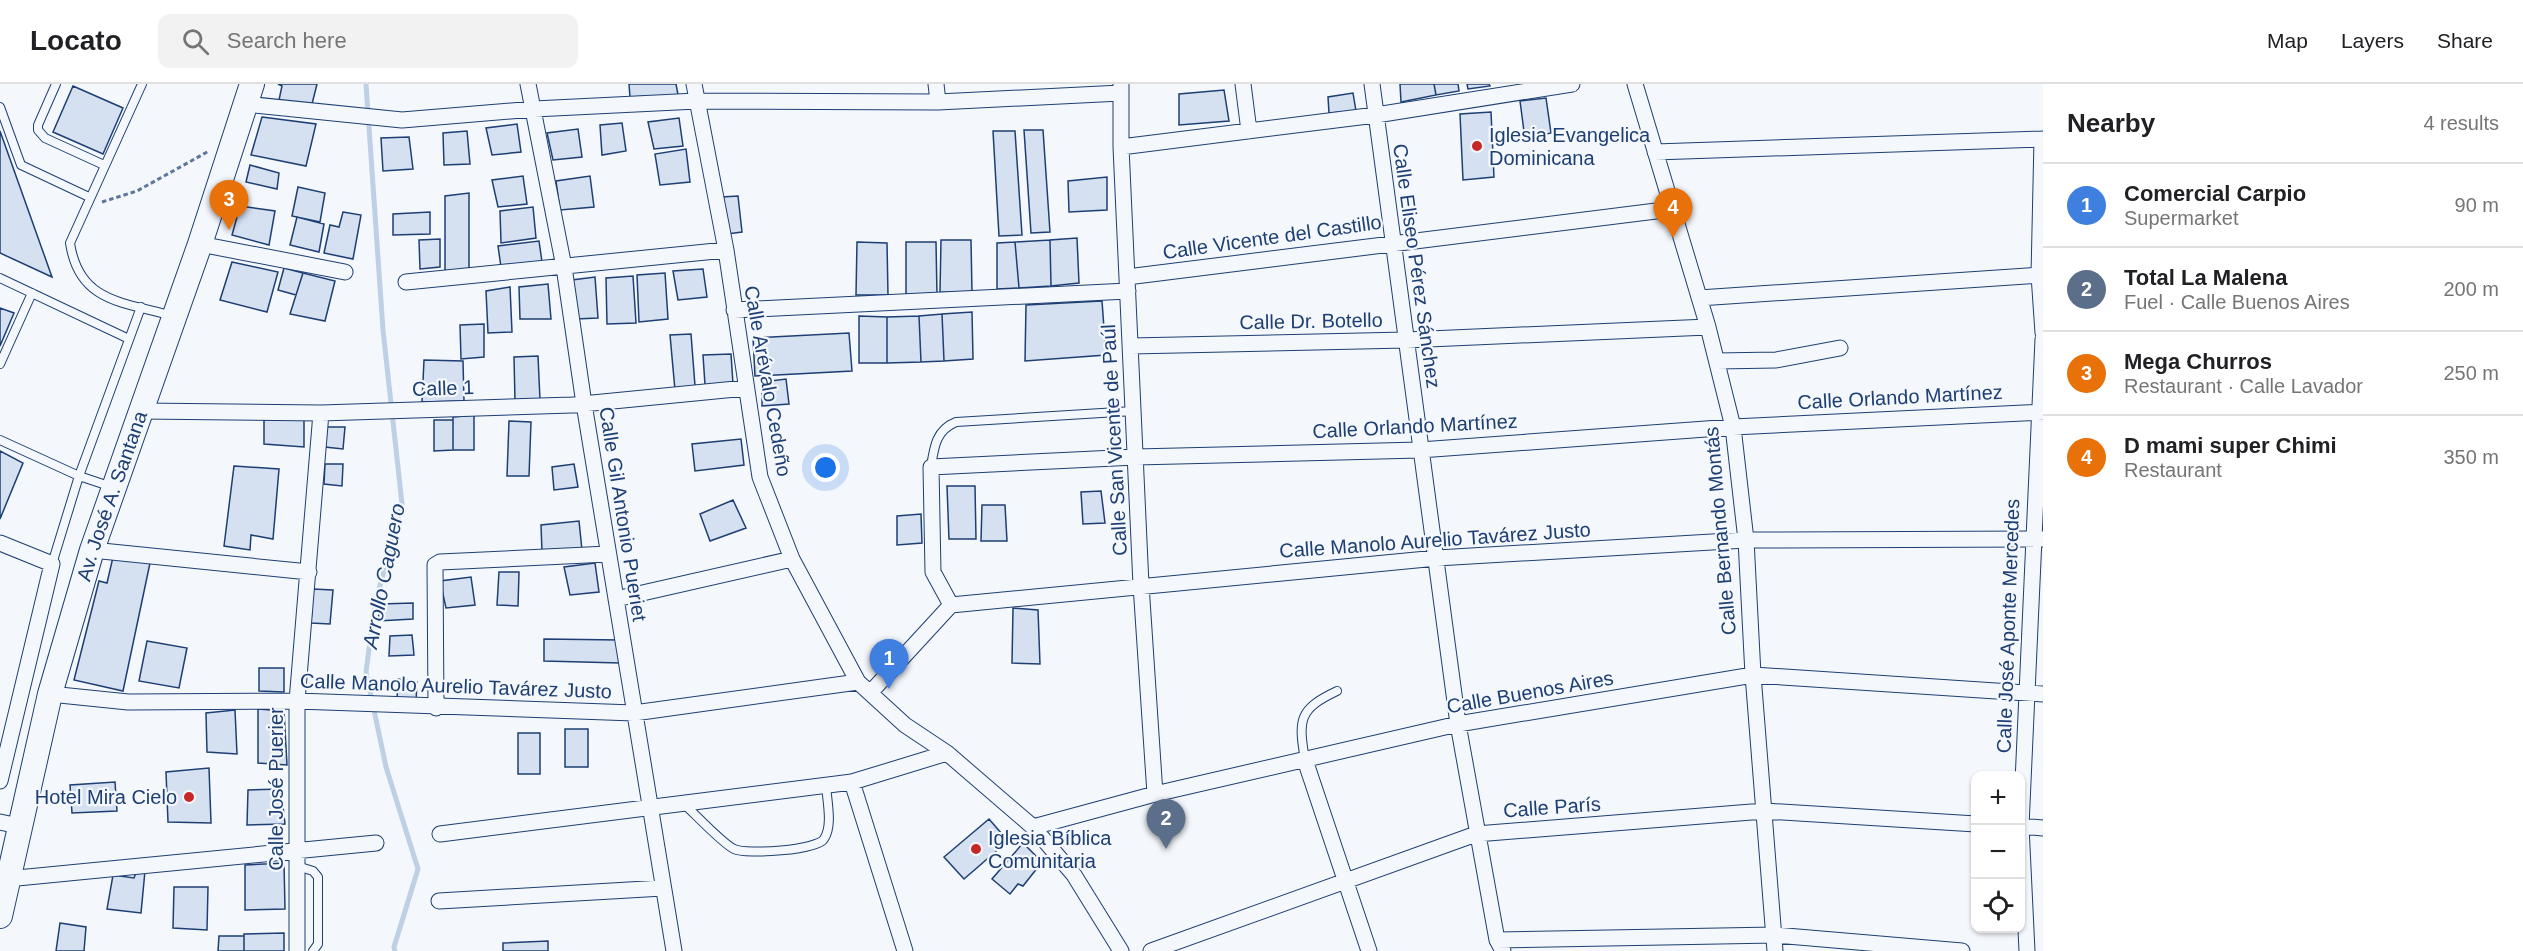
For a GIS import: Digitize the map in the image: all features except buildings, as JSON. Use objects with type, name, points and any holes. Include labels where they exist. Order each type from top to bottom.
[{"type":"main road","name":"Av. José A. Santana","points":[[0,916],[7,879],[9,824],[92,550],[200,244],[249,94]]},
{"type":"street","name":"Calle Gil Antonio Pueriet","points":[[528,84],[564,267],[615,599],[674,951]]},
{"type":"street","name":"Calle Arévalo Cedeño","points":[[694,84],[726,250],[760,477],[792,559],[858,682],[905,726],[947,753],[1033,827],[1074,875],[1121,951]]},
{"type":"street","points":[[936,84],[938,102]]},
{"type":"street","points":[[1243,84],[1249,131]]},
{"type":"street","name":"Calle Eliseo Pérez Sánchez","points":[[1372,84],[1391,242],[1407,340],[1458,724],[1476,834],[1500,945]]},
{"type":"street","points":[[1121,147],[1376,116],[1497,90],[1572,84]]},
{"type":"street","name":"Calle Bernando Montás","points":[[1635,84],[1708,327],[1733,427],[1746,540],[1753,675],[1775,951]]},
{"type":"street","points":[[249,94],[357,116],[402,120],[534,109],[697,101],[938,102],[1121,89]]},
{"type":"street","name":"Calle San Vicente de Paúl","points":[[1121,89],[1121,147],[1141,585],[1155,794]]},
{"type":"street","points":[[1655,152],[2043,139],[2041,275],[2043,333]]},
{"type":"street","name":"Calle Vicente del Castillo","points":[[734,310],[1128,284],[1391,242],[1672,209]]},
{"type":"street","points":[[200,244],[345,272]]},
{"type":"street","points":[[406,282],[726,250]]},
{"type":"street","points":[[1699,298],[2041,275]]},
{"type":"street","name":"Calle Dr. Botello","points":[[1131,346],[1407,340],[1708,327]]},
{"type":"street","name":"Calle José Aponte Mercedes","points":[[2021,825],[2026,692],[2038,539],[2043,339]]},
{"type":"street","points":[[1717,361],[1776,360],[1840,348]]},
{"type":"street","name":"Calle 1","points":[[141,411],[321,413],[584,404],[746,388]]},
{"type":"street","name":"Calle Orlando Martínez","points":[[930,467],[1136,457],[1420,450],[1733,427],[2041,412]]},
{"type":"street","name":"Calle José Puerier","points":[[297,951],[297,701],[321,413]]},
{"type":"street","points":[[870,693],[951,605],[933,572],[930,467]]},
{"type":"street","name":"Calle Manolo Aurelio Tavárez Justo","points":[[951,605],[1437,558],[1746,540],[2038,539]]},
{"type":"street","points":[[0,543],[52,564],[0,781]]},
{"type":"street","points":[[92,550],[309,572]]},
{"type":"street","points":[[436,708],[435,565],[440,562],[608,554]]},
{"type":"street","points":[[615,599],[792,559]]},
{"type":"street","name":"Calle Buenos Aires","points":[[1033,827],[1155,794],[1458,724],[1753,675],[2043,694]]},
{"type":"street","name":"Calle Manolo Aurelio Tavárez Justo","points":[[50,694],[128,702],[297,701],[436,708],[634,713],[858,682]]},
{"type":"street","points":[[440,834],[852,782],[947,753]]},
{"type":"street","points":[[1305,760],[1370,951]]},
{"type":"street","points":[[852,782],[905,951]]},
{"type":"street","name":"Calle París","points":[[1151,951],[1476,834],[1764,811],[1971,824]]},
{"type":"street","points":[[2025,826],[2043,828]]},
{"type":"street","points":[[7,879],[376,843]]},
{"type":"street","name":"Calle José Aponte Mercedes","points":[[2024,879],[2027,951]]},
{"type":"street","points":[[439,901],[663,888]]},
{"type":"street","points":[[1500,945],[1775,934],[1962,951]]},
{"type":"lane","points":[[56,84],[38,125],[38,130],[45,138],[104,165]]},
{"type":"lane","points":[[142,84],[69,243],[72,263],[85,285],[104,296],[174,316]]},
{"type":"lane","points":[[0,107],[21,165],[87,201]]},
{"type":"lane","points":[[0,278],[129,339]]},
{"type":"lane","points":[[0,364],[32,293]]},
{"type":"lane","points":[[52,564],[79,476],[141,307]]},
{"type":"lane","points":[[930,467],[934,446],[944,427],[956,422],[1134,411]]},
{"type":"lane","points":[[0,440],[79,476],[114,488]]},
{"type":"lane","points":[[1305,760],[1302,724],[1305,712],[1312,703],[1337,691]]},
{"type":"lane","points":[[681,802],[734,849],[751,852],[794,849],[824,841],[829,831],[826,785]]},
{"type":"lane","points":[[297,866],[313,871],[318,878],[318,944],[313,951]]},
{"type":"path","points":[[87,201],[137,191],[164,178],[236,134]]},
{"type":"waterway","name":"Arrollo Caguero","points":[[366,84],[383,330],[402,504],[375,604],[366,672],[386,767],[418,869],[394,947],[395,951]]},
{"type":"place","name":"Iglesia Evangelica Dominicana","points":[[1477,146]]},
{"type":"place","name":"Mega Churros","points":[[229,230]]},
{"type":"place","name":"D mami super Chimi","points":[[1673,238]]},
{"type":"place","name":"Comercial Carpio","points":[[889,689]]},
{"type":"place","name":"Hotel Mira Cielo","points":[[189,797]]},
{"type":"place","name":"Iglesia Bíblica Comunitaria","points":[[976,849]]},
{"type":"place","name":"Total La Malena","points":[[1166,849]]}]
